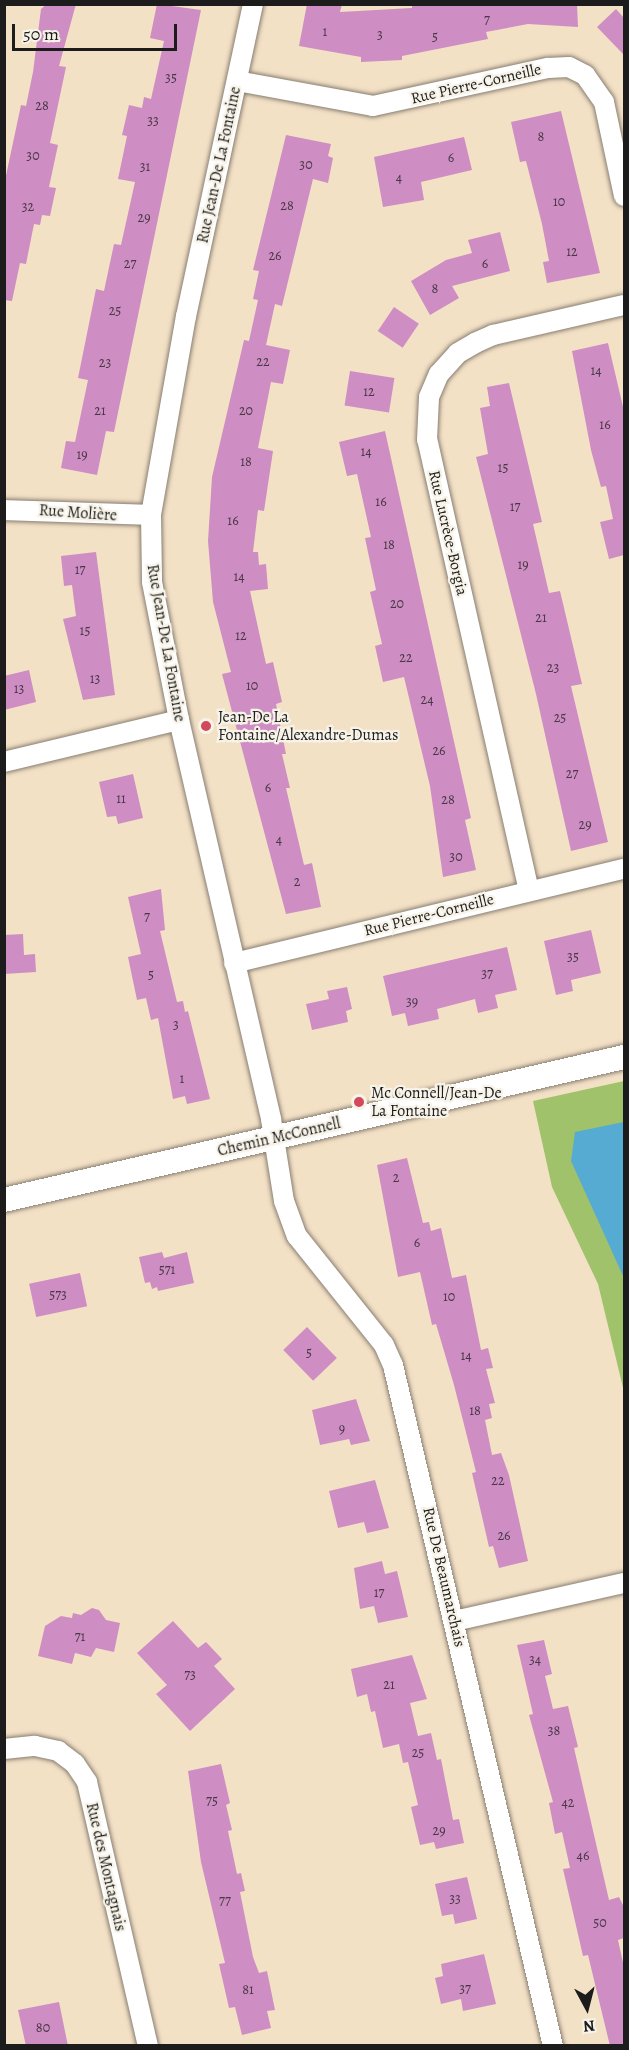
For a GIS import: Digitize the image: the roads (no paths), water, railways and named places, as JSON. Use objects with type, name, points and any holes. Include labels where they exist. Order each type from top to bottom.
[{"type":"street","name":"Rue Jean-De La Fontaine","points":[[253,4],[186,316],[150,515],[152,582],[179,720],[273,1138]]},
{"type":"street","name":"Rue Pierre-Corneille","points":[[237,81],[374,106],[548,68],[568,67],[585,75],[604,102],[624,196]]},
{"type":"street","name":"Rue Lucrèce-Borgia","points":[[529,891],[427,440],[429,397],[439,374],[458,353],[475,343],[493,335],[624,305]]},
{"type":"street","name":"Rue Molière","points":[[4,510],[150,515]]},
{"type":"street","points":[[4,762],[179,720]]},
{"type":"street","name":"Rue Pierre-Corneille","points":[[234,963],[624,869]]},
{"type":"street","name":"Chemin McConnell","points":[[4,1200],[624,1057]]},
{"type":"street","name":"Rue De Beaumarchais","points":[[273,1138],[284,1201],[297,1236],[384,1345],[393,1365],[553,2046]]},
{"type":"street","points":[[454,1621],[624,1583]]},
{"type":"street","name":"Rue des Montagnais","points":[[4,1749],[35,1746],[58,1751],[75,1764],[87,1782],[148,2046]]},
{"type":"water","points":[[624,1122],[624,1278],[571,1161],[575,1132]]},
{"type":"place","name":"Jean-De La Fontaine/Alexandre-Dumas","points":[[206,726]]},
{"type":"place","name":"Mc Connell/Jean-De La Fontaine","points":[[359,1102]]}]
